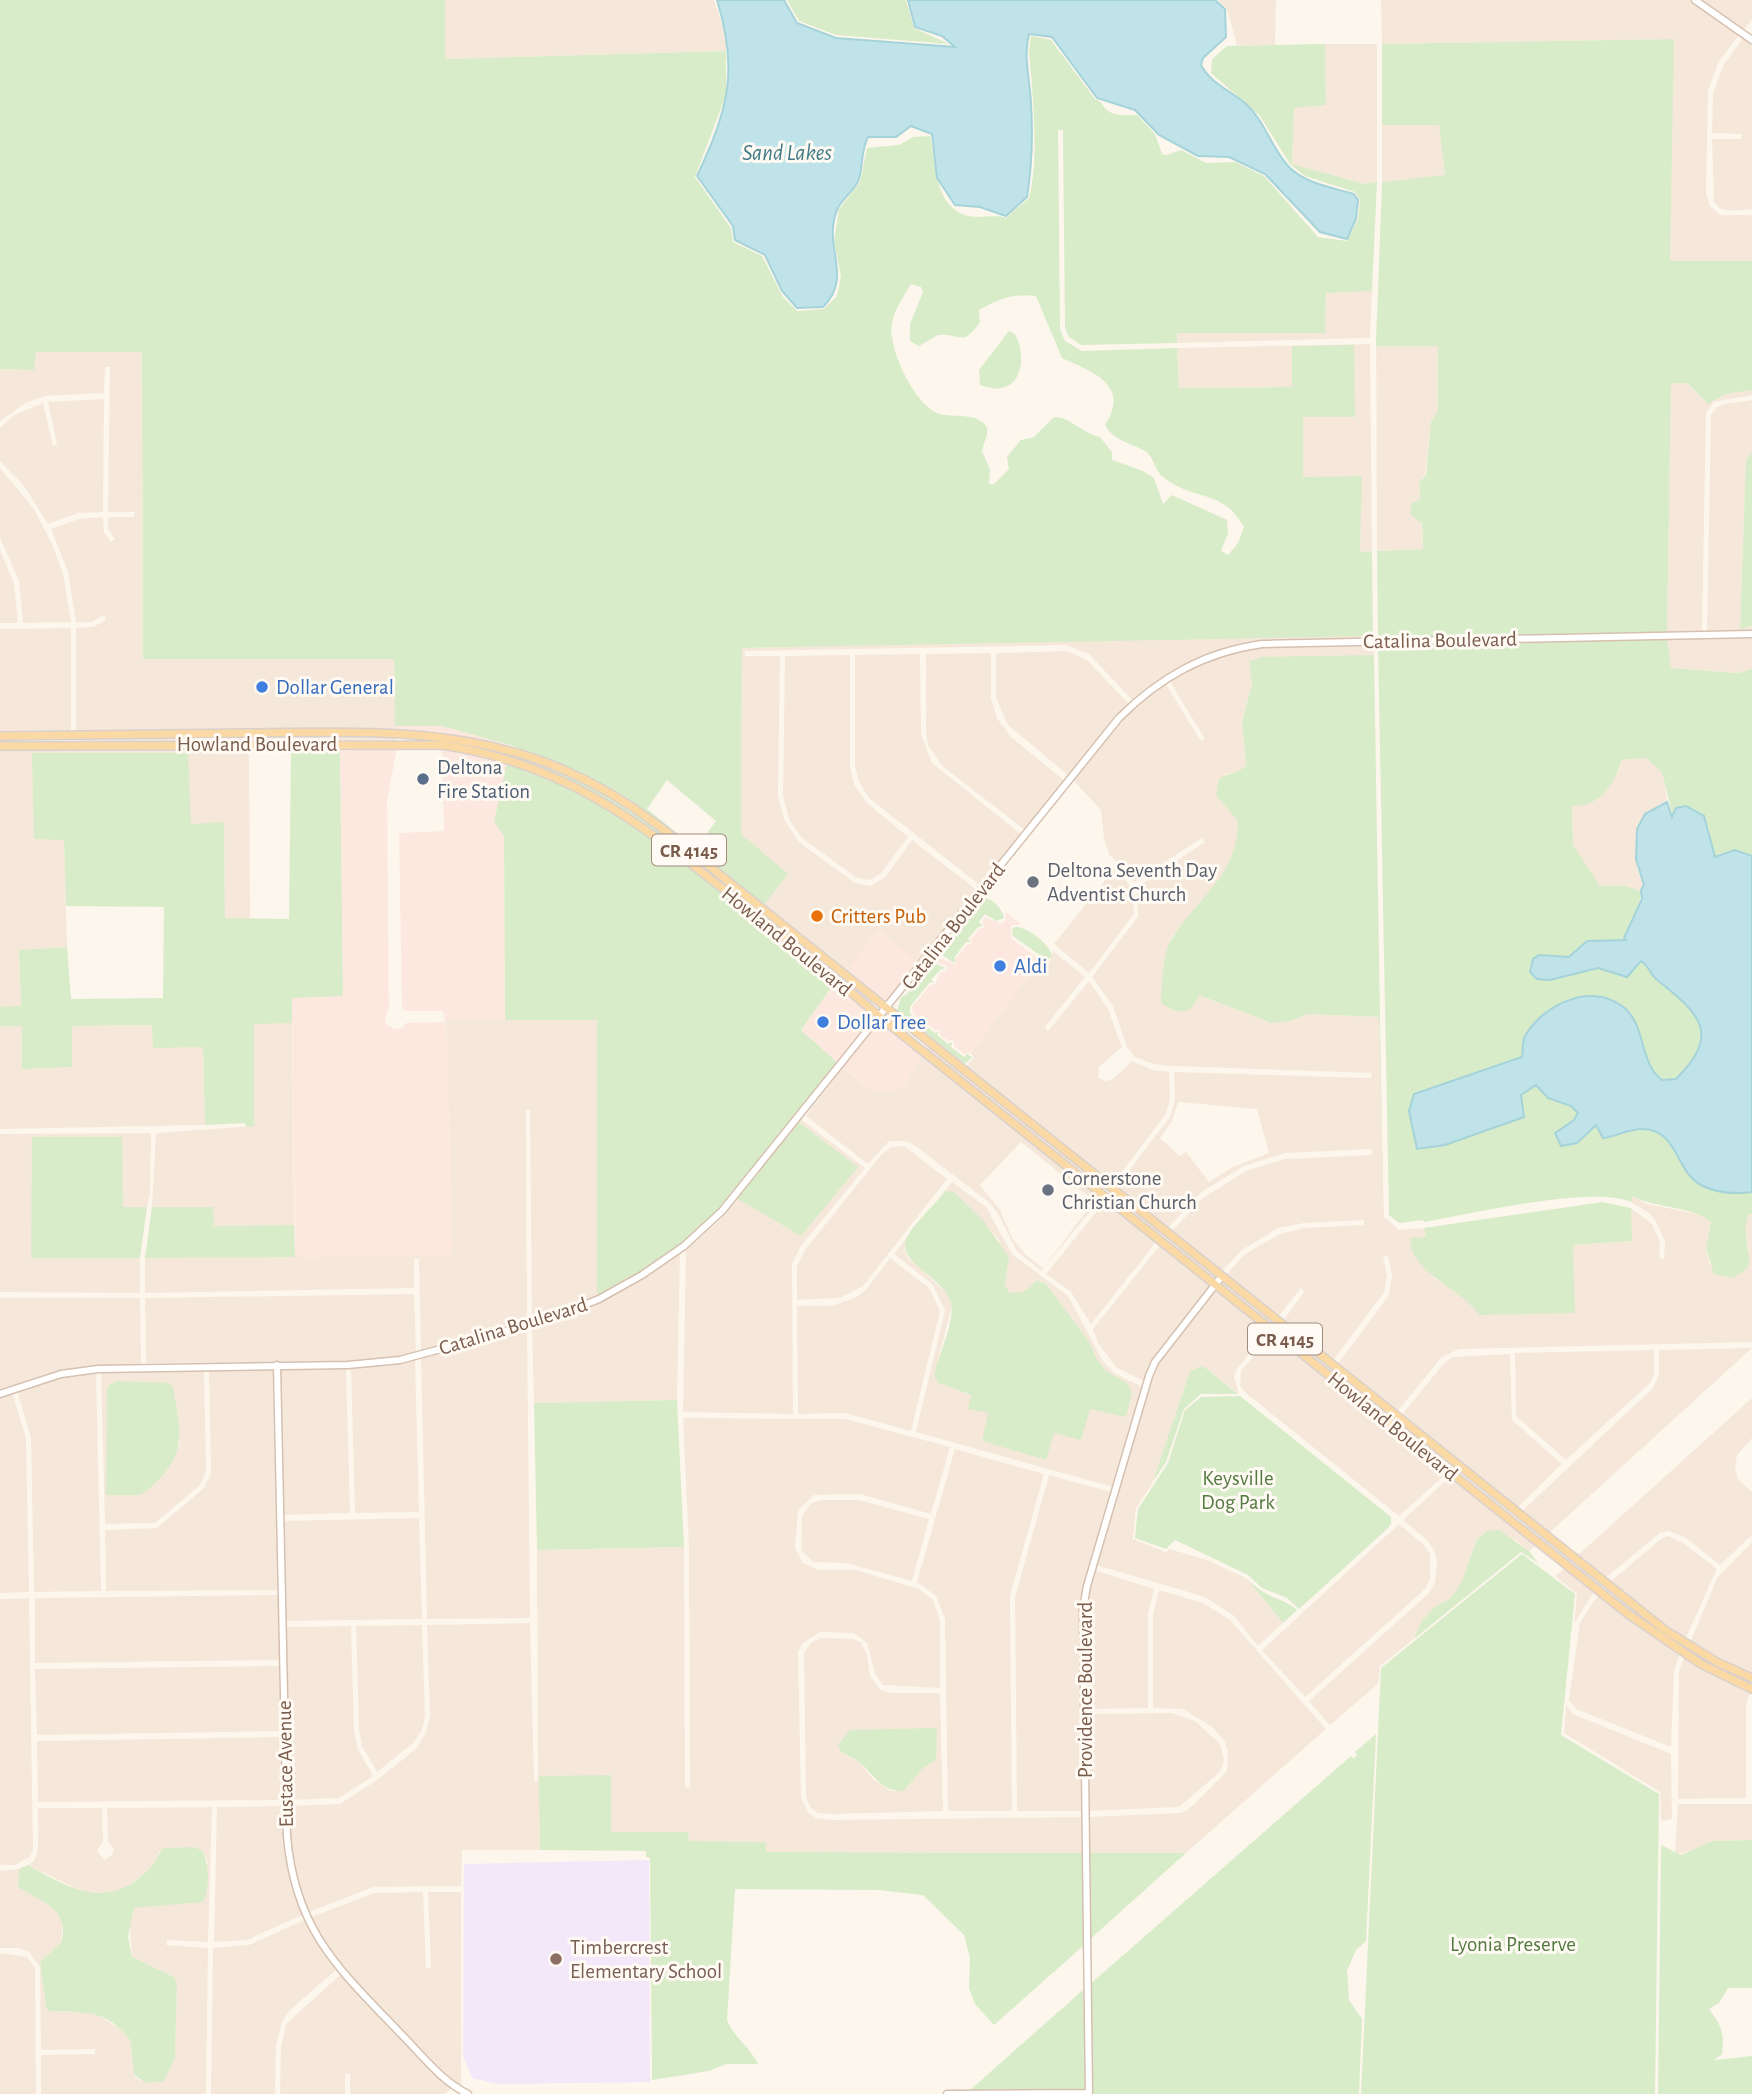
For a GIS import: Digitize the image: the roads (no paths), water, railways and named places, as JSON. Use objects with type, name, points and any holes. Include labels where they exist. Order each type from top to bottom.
[{"type":"main road","name":"Howland Boulevard","points":[[0,736],[400,733],[453,737],[516,752],[567,771],[635,808],[887,1009],[1597,1590],[1684,1654],[1752,1689]]},
{"type":"main road","name":"Howland Boulevard","points":[[0,746],[442,745],[504,758],[564,781],[630,817],[763,920],[880,1017],[1604,1583],[1699,1652],[1752,1678]]},
{"type":"main road","points":[[1684,1654],[1699,1652]]},
{"type":"street","points":[[1695,0],[1752,40]]},
{"type":"street","name":"Catalina Boulevard","points":[[0,1394],[76,1371],[348,1365],[400,1360],[571,1312],[642,1275],[684,1246],[722,1211],[1119,718],[1144,694],[1203,658],[1262,644],[1752,634]]},
{"type":"street","name":"Providence Boulevard","points":[[1089,2094],[1083,1609],[1149,1376],[1155,1362],[1219,1280]]},
{"type":"street","name":"Eustace Avenue","points":[[277,1365],[286,1836],[295,1886],[305,1917],[340,1971],[442,2076],[468,2094]]},
{"type":"street","points":[[947,2094],[1089,2094]]},
{"type":"water","name":"Sand Lakes","points":[[717,0],[784,0],[797,23],[836,38],[955,47],[942,36],[915,27],[908,0],[1215,0],[1225,9],[1226,37],[1203,58],[1201,65],[1205,72],[1253,111],[1277,152],[1295,173],[1319,184],[1354,194],[1358,200],[1356,219],[1347,239],[1320,232],[1265,174],[1229,157],[1198,156],[1159,135],[1135,110],[1097,98],[1052,37],[1029,34],[1027,60],[1032,139],[1027,197],[1006,216],[980,207],[955,205],[937,178],[932,134],[911,126],[896,137],[868,137],[859,179],[839,206],[833,224],[837,272],[832,295],[823,307],[797,308],[782,291],[765,255],[735,240],[733,226],[697,176],[716,131],[727,90],[728,48]]},
{"type":"water","points":[[1667,802],[1672,817],[1676,808],[1686,806],[1704,816],[1715,857],[1735,850],[1752,856],[1752,1192],[1727,1192],[1703,1186],[1687,1172],[1670,1143],[1653,1131],[1636,1129],[1603,1138],[1596,1125],[1577,1143],[1561,1146],[1555,1133],[1574,1120],[1578,1113],[1571,1106],[1548,1098],[1536,1085],[1521,1095],[1524,1117],[1445,1145],[1417,1149],[1409,1111],[1414,1094],[1522,1057],[1524,1038],[1533,1025],[1543,1015],[1568,1000],[1596,996],[1622,1006],[1635,1023],[1649,1063],[1662,1080],[1676,1079],[1691,1062],[1699,1048],[1699,1023],[1682,1001],[1655,978],[1641,961],[1627,977],[1598,968],[1550,980],[1537,979],[1530,972],[1533,959],[1539,955],[1569,957],[1587,941],[1626,940],[1624,938],[1642,899],[1641,890],[1644,885],[1636,859],[1637,829],[1645,814]]},
{"type":"place","name":"Dollar General","points":[[262,687]]},
{"type":"place","name":"Deltona Fire Station","points":[[423,779]]},
{"type":"place","name":"Deltona Seventh Day Adventist Church","points":[[1033,882]]},
{"type":"place","name":"Critters Pub","points":[[817,916]]},
{"type":"place","name":"Aldi","points":[[1000,966]]},
{"type":"place","name":"Dollar Tree","points":[[823,1022]]},
{"type":"place","name":"Cornerstone Christian Church","points":[[1048,1190]]},
{"type":"place","name":"Timbercrest Elementary School","points":[[556,1959]]},
{"type":"park label","name":"Keysville Dog Park","points":[[1238,1490]]},
{"type":"park label","name":"Lyonia Preserve","points":[[1513,1944]]}]
